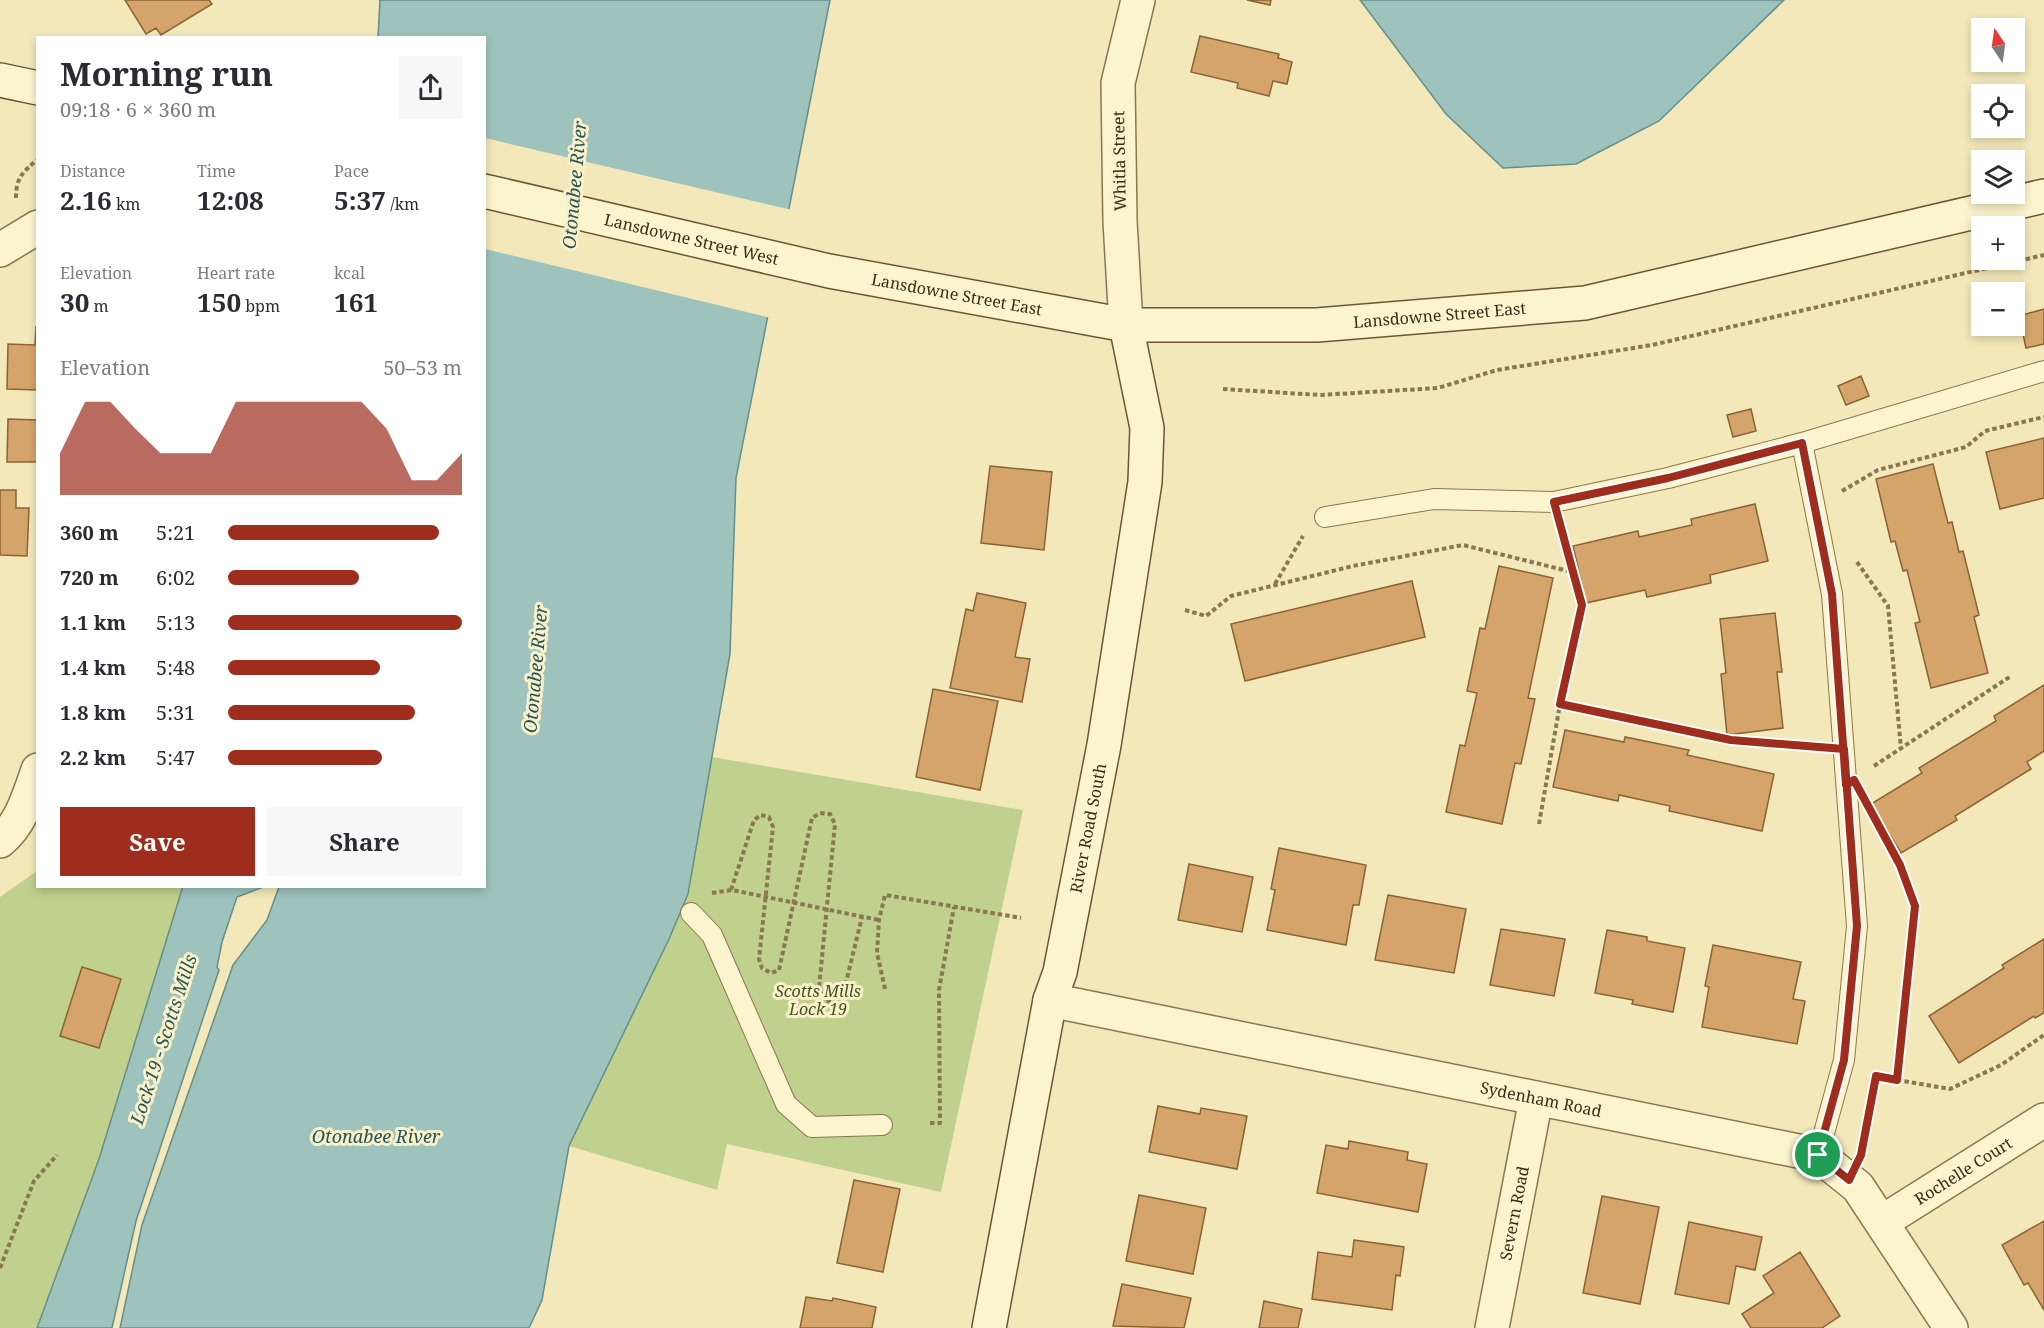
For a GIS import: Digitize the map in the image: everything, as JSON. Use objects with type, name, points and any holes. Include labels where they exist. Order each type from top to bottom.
[{"type":"street","name":"Whitla Street","points":[[1126,325],[1120,221],[1118,82],[1138,0]]},
{"type":"street","points":[[0,80],[36,88]]},
{"type":"street","name":"Lansdowne Street West","points":[[486,191],[829,271]]},
{"type":"street","name":"Lansdowne Street East","points":[[829,271],[1126,325],[1317,325],[1585,303],[2044,196]]},
{"type":"street","points":[[0,250],[36,228]]},
{"type":"street","name":"River Road South","points":[[988,1328],[1050,1000],[1060,972],[1104,745],[1145,482],[1147,428],[1126,325]]},
{"type":"street","points":[[0,841],[13,830],[36,776]]},
{"type":"street","name":"Sydenham Road","points":[[1050,1000],[1818,1155],[1858,1187],[1951,1328]]},
{"type":"street","name":"Severn Road","points":[[1492,1328],[1536,1099]]},
{"type":"street","name":"Rochelle Court","points":[[1882,1222],[2044,1120]]},
{"type":"lane","points":[[1325,517],[1434,499],[1554,502],[1668,478],[1802,443],[2044,370]]},
{"type":"lane","points":[[1802,443],[1832,594],[1857,926],[1844,1060],[1818,1155]]},
{"type":"lane","points":[[691,913],[712,935],[786,1104],[812,1127],[882,1125]]},
{"type":"path","points":[[16,200],[16,184],[24,171],[36,161]]},
{"type":"path","points":[[1223,389],[1320,395],[1438,388],[1497,370],[1652,345],[2044,255]]},
{"type":"path","points":[[1813,496],[1844,491],[1878,470],[1966,447],[1985,431],[2044,417]]},
{"type":"path","points":[[1844,491],[1846,501]]},
{"type":"path","points":[[1539,824],[1560,704],[1582,605],[1554,502]]},
{"type":"path","points":[[1275,585],[1304,536],[1325,517]]},
{"type":"path","points":[[1185,610],[1206,616],[1231,596],[1353,566],[1463,545],[1573,573]]},
{"type":"path","points":[[1856,553],[1857,564],[1888,606],[1901,749]]},
{"type":"path","points":[[1846,785],[2011,676]]},
{"type":"path","points":[[1560,704],[1731,740],[1844,749]]},
{"type":"path","points":[[730,890],[754,820],[761,815],[769,817],[773,827],[759,959],[762,968],[771,974],[779,970],[813,818],[820,813],[830,814],[836,824],[819,988],[825,1002],[836,1002],[843,995],[861,917]]},
{"type":"path","points":[[1879,828],[1900,865],[1915,906],[1897,1080]]},
{"type":"path","points":[[737,891],[879,920]]},
{"type":"path","points":[[885,989],[877,953],[879,920],[885,895],[1021,918]]},
{"type":"path","points":[[930,1123],[940,1123],[939,990],[954,907]]},
{"type":"path","points":[[1849,1180],[1861,1155],[1876,1076],[1950,1089],[2001,1065],[2044,1035]]},
{"type":"path","points":[[0,1268],[34,1181],[57,1155]]},
{"type":"green space","name":"Scotts Mills Lock 19","points":[[712,757],[1023,810],[941,1192],[727,1144],[717,1190],[569,1146],[669,939],[688,894]]},
{"type":"green space","points":[[36,872],[36,888],[183,888],[99,1159],[37,1328],[0,1328],[0,897]]},
{"type":"water","name":"Otonabee River","points":[[380,0],[830,0],[736,478],[730,654],[688,894],[669,939],[569,1146],[542,1300],[529,1328],[120,1328],[142,1225],[233,965],[267,920],[279,888],[486,888],[486,36],[378,36]]},
{"type":"water","points":[[1360,0],[1784,0],[1659,121],[1576,164],[1503,168],[1446,114]]},
{"type":"water","name":"Lock 19 - Scotts Mills","points":[[182,888],[260,888],[237,897],[222,942],[217,967],[219,970],[136,1221],[112,1328],[37,1328],[99,1159]]},
{"type":"pier","points":[[486,138],[792,210],[771,318],[486,249]]},
{"type":"building","points":[[125,0],[209,0],[212,4],[161,35],[156,28],[146,34]]},
{"type":"building","points":[[1247,0],[1271,0],[1270,5]]},
{"type":"building","points":[[1200,36],[1279,54],[1278,58],[1292,62],[1287,84],[1273,81],[1269,96],[1237,88],[1238,83],[1191,72]]},
{"type":"building","points":[[2044,309],[2044,344],[2026,348],[2023,336],[2025,314]]},
{"type":"building","points":[[36,327],[36,390],[7,389],[8,344],[35,345]]},
{"type":"building","points":[[1861,376],[1869,396],[1846,405],[1838,386]]},
{"type":"building","points":[[1751,409],[1756,431],[1733,437],[1727,415]]},
{"type":"building","points":[[8,419],[36,420],[36,462],[7,462]]},
{"type":"building","points":[[2044,438],[2044,498],[2000,509],[1986,452]]},
{"type":"building","points":[[1933,464],[1948,523],[1952,522],[1959,552],[1963,551],[1979,615],[1974,617],[1988,673],[1931,688],[1915,623],[1920,622],[1907,570],[1903,571],[1895,541],[1891,542],[1876,479]]},
{"type":"building","points":[[990,466],[1052,472],[1044,550],[981,543]]},
{"type":"building","points":[[0,490],[16,490],[16,508],[29,508],[27,556],[0,555]]},
{"type":"building","points":[[1755,504],[1768,561],[1710,575],[1711,583],[1647,597],[1645,590],[1586,603],[1573,546],[1638,531],[1639,537],[1692,525],[1691,519]]},
{"type":"building","points":[[1499,566],[1553,578],[1528,698],[1535,699],[1521,764],[1515,763],[1502,824],[1446,812],[1460,745],[1465,746],[1477,693],[1467,691],[1480,628],[1485,629]]},
{"type":"building","points":[[1412,581],[1425,637],[1245,681],[1231,624]]},
{"type":"building","points":[[977,593],[1026,603],[1015,657],[1030,659],[1022,702],[950,688],[966,609],[973,611]]},
{"type":"building","points":[[1775,613],[1782,672],[1777,672],[1783,728],[1727,735],[1721,674],[1726,673],[1720,619]]},
{"type":"building","points":[[2044,685],[2044,751],[2027,762],[2031,769],[1955,816],[1957,820],[1901,853],[1871,804],[1922,773],[1919,768],[1996,721],[1994,716]]},
{"type":"building","points":[[933,689],[998,701],[980,790],[916,777]]},
{"type":"building","points":[[1565,730],[1624,742],[1625,737],[1689,750],[1687,755],[1774,774],[1762,831],[1669,811],[1670,806],[1619,795],[1618,801],[1553,787]]},
{"type":"building","points":[[1279,848],[1366,865],[1359,905],[1353,905],[1346,945],[1267,930],[1275,890],[1271,889]]},
{"type":"building","points":[[1189,864],[1253,877],[1242,932],[1178,920]]},
{"type":"building","points":[[1388,895],[1466,909],[1454,973],[1375,960]]},
{"type":"building","points":[[1501,929],[1565,939],[1554,996],[1490,985]]},
{"type":"building","points":[[1607,930],[1647,937],[1647,941],[1685,948],[1673,1012],[1632,1004],[1633,1000],[1595,993]]},
{"type":"building","points":[[2044,939],[2044,1013],[2035,1018],[2034,1016],[1959,1063],[1929,1016],[2004,968],[2002,965]]},
{"type":"building","points":[[1713,945],[1801,962],[1793,999],[1805,1001],[1797,1044],[1702,1027],[1709,987],[1705,986]]},
{"type":"building","points":[[82,967],[121,979],[99,1048],[60,1036]]},
{"type":"building","points":[[1158,1106],[1200,1114],[1201,1108],[1247,1116],[1237,1169],[1149,1152]]},
{"type":"building","points":[[1349,1141],[1408,1152],[1407,1160],[1427,1164],[1418,1212],[1317,1193],[1326,1145],[1348,1149]]},
{"type":"building","points":[[854,1180],[900,1189],[883,1272],[837,1263]]},
{"type":"building","points":[[1139,1195],[1206,1208],[1193,1274],[1126,1261]]},
{"type":"building","points":[[1602,1196],[1659,1207],[1640,1304],[1583,1293]]},
{"type":"building","points":[[2044,1221],[2044,1310],[2028,1283],[2024,1285],[2002,1245]]},
{"type":"building","points":[[1689,1222],[1762,1237],[1755,1270],[1736,1266],[1729,1304],[1675,1294]]},
{"type":"building","points":[[1354,1240],[1404,1247],[1400,1276],[1396,1275],[1392,1310],[1312,1299],[1318,1252],[1352,1257]]},
{"type":"building","points":[[1800,1252],[1840,1316],[1822,1328],[1751,1328],[1742,1314],[1774,1293],[1763,1276]]},
{"type":"building","points":[[1122,1284],[1191,1298],[1184,1328],[1113,1326]]},
{"type":"building","points":[[806,1297],[832,1301],[833,1298],[876,1307],[872,1328],[800,1328]]},
{"type":"building","points":[[1264,1301],[1302,1309],[1298,1328],[1259,1328]]},
{"type":"route","points":[[1818,1155],[1844,1060],[1857,926],[1844,749],[1731,740],[1560,704],[1582,605],[1554,502],[1668,478],[1802,443],[1832,594],[1846,785],[1854,780],[1900,865],[1915,906],[1897,1080],[1876,1076],[1861,1155],[1849,1180],[1818,1155]]}]
